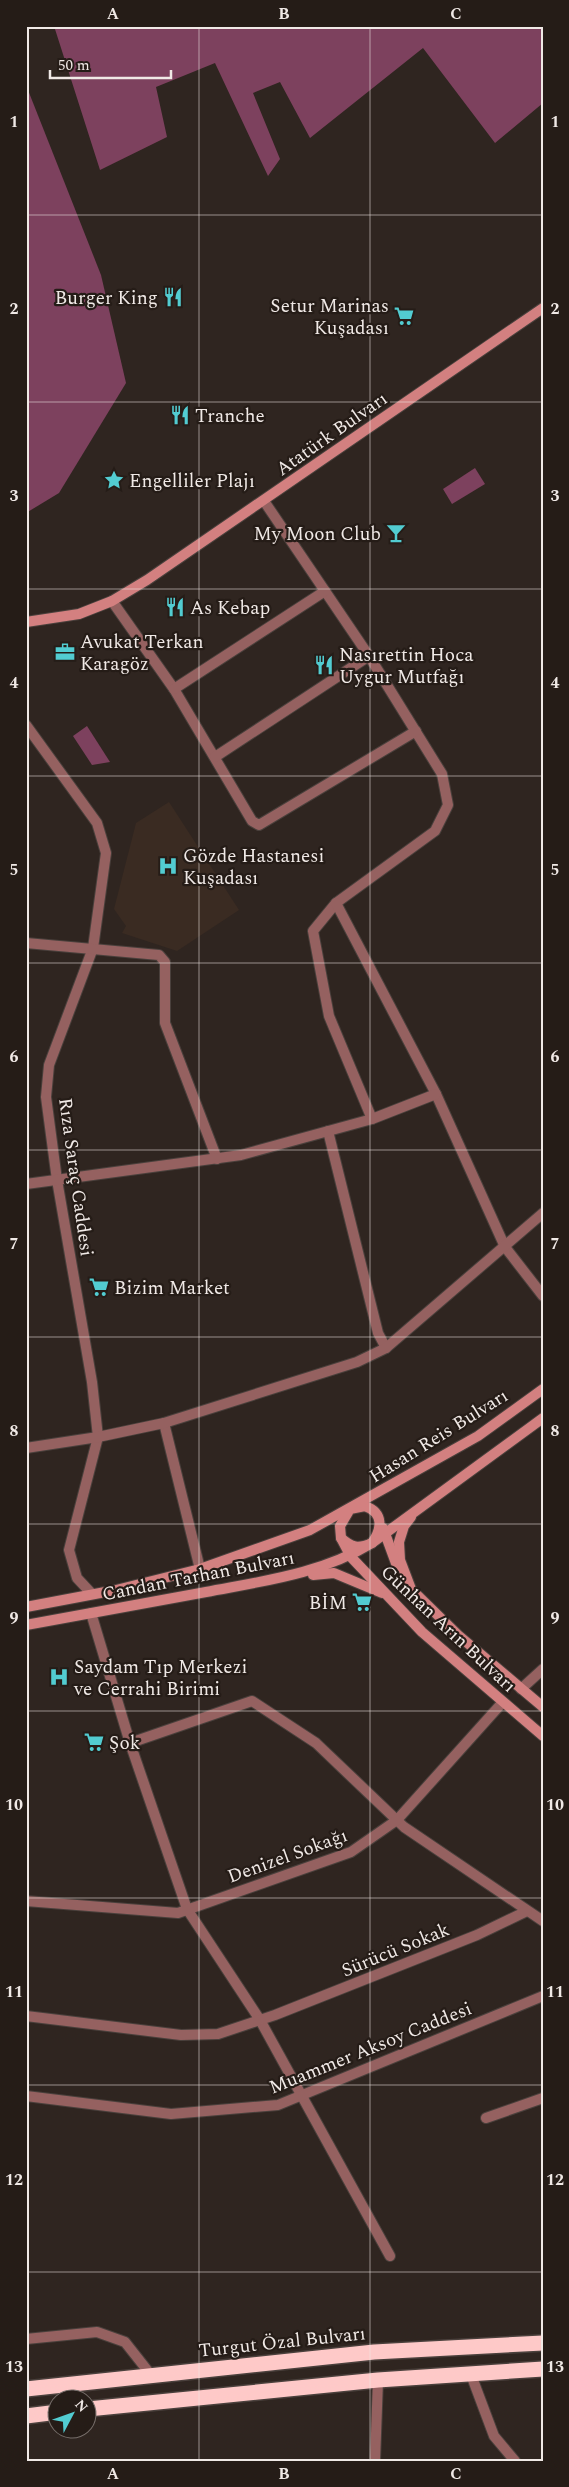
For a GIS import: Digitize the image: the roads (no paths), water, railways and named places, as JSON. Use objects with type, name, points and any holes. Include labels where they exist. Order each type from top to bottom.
[{"type":"highway","name":"Turgut Özal Bulvarı","points":[[26,2388],[374,2352],[543,2343]]},
{"type":"highway","points":[[98,2408],[378,2380],[470,2372],[543,2369]]},
{"type":"highway","points":[[26,2416],[48,2413]]},
{"type":"main road","name":"Atatürk Bulvarı","points":[[26,622],[79,614],[112,601],[264,501],[543,308]]},
{"type":"main road","name":"Hasan Reis Bulvarı","points":[[350,1509],[478,1436],[543,1389]]},
{"type":"main road","points":[[410,1589],[398,1569],[385,1533],[379,1516],[373,1509],[365,1506],[350,1509],[340,1526],[340,1538],[350,1546],[359,1548],[372,1543],[385,1533],[415,1511],[543,1418]]},
{"type":"main road","name":"Candan Tarhan Bulvarı","points":[[26,1607],[200,1569],[310,1530],[350,1509]]},
{"type":"main road","name":"Günhan Arın Bulvarı","points":[[415,1511],[404,1526],[398,1542],[400,1560],[410,1589],[458,1635],[543,1707]]},
{"type":"main road","points":[[372,1543],[380,1527],[379,1516]]},
{"type":"main road","name":"Günhan Arın Bulvarı","points":[[340,1538],[351,1556],[385,1595],[422,1632],[543,1736]]},
{"type":"main road","name":"Candan Tarhan Bulvarı","points":[[26,1625],[280,1578],[326,1566],[351,1556],[372,1543]]},
{"type":"main road","points":[[280,1578],[334,1573],[385,1595]]},
{"type":"street","points":[[264,501],[370,656],[416,731],[442,774],[448,805],[435,831],[336,902],[313,931],[329,1016],[372,1119]]},
{"type":"street","points":[[174,689],[325,591]]},
{"type":"street","points":[[112,601],[174,689],[252,821],[259,825],[416,731]]},
{"type":"street","points":[[215,757],[370,656]]},
{"type":"street","name":"Rıza Saraç Caddesi","points":[[26,725],[97,822],[106,853],[93,948],[49,1065],[46,1096],[57,1180],[92,1382],[98,1437],[69,1550],[77,1578],[92,1594]]},
{"type":"street","points":[[336,902],[436,1094],[505,1246],[543,1296]]},
{"type":"street","points":[[26,943],[159,955],[165,962],[165,1023],[217,1158]]},
{"type":"street","points":[[26,1184],[241,1155],[372,1119],[436,1094]]},
{"type":"street","points":[[328,1131],[378,1333],[386,1348]]},
{"type":"street","points":[[26,1448],[98,1437],[164,1423],[358,1362],[386,1348],[543,1213]]},
{"type":"street","points":[[164,1423],[200,1569]]},
{"type":"street","points":[[91,1614],[130,1744],[188,1909],[260,2020],[390,2256]]},
{"type":"street","points":[[521,1690],[543,1669]]},
{"type":"street","points":[[130,1744],[252,1702],[316,1743],[397,1820],[543,1921]]},
{"type":"street","name":"Denizel Sokağı","points":[[26,1901],[178,1913],[351,1852],[397,1820],[502,1702]]},
{"type":"street","name":"Sürücü Sokak","points":[[26,2016],[181,2035],[218,2034],[275,2016],[477,1935],[527,1911]]},
{"type":"street","name":"Muammer Aksoy Caddesi","points":[[26,2096],[171,2114],[278,2106],[543,1996]]},
{"type":"street","points":[[486,2118],[543,2098]]},
{"type":"street","points":[[26,2338],[96,2332],[124,2342],[151,2375]]},
{"type":"street","points":[[470,2372],[494,2436],[515,2461]]},
{"type":"street","points":[[375,2461],[378,2380]]},
{"type":"place","name":"Burger King","points":[[173,297]]},
{"type":"place","name":"Setur Marinas Kuşadası","points":[[404,316]]},
{"type":"place","name":"Tranche","points":[[180,415]]},
{"type":"place","name":"Engelliler Plajı","points":[[114,480]]},
{"type":"place","name":"My Moon Club","points":[[396,533]]},
{"type":"place","name":"As Kebap","points":[[175,607]]},
{"type":"place","name":"Avukat Terkan Karagöz","points":[[65,652]]},
{"type":"place","name":"Nasırettin Hoca Uygur Mutfağı","points":[[324,665]]},
{"type":"place","name":"Gözde Hastanesi Kuşadası","points":[[168,866]]},
{"type":"place","name":"Bizim Market","points":[[99,1287]]},
{"type":"place","name":"BİM","points":[[362,1602]]},
{"type":"place","name":"Saydam Tıp Merkezi ve Cerrahi Birimi","points":[[59,1677]]},
{"type":"place","name":"Şok","points":[[94,1742]]}]
